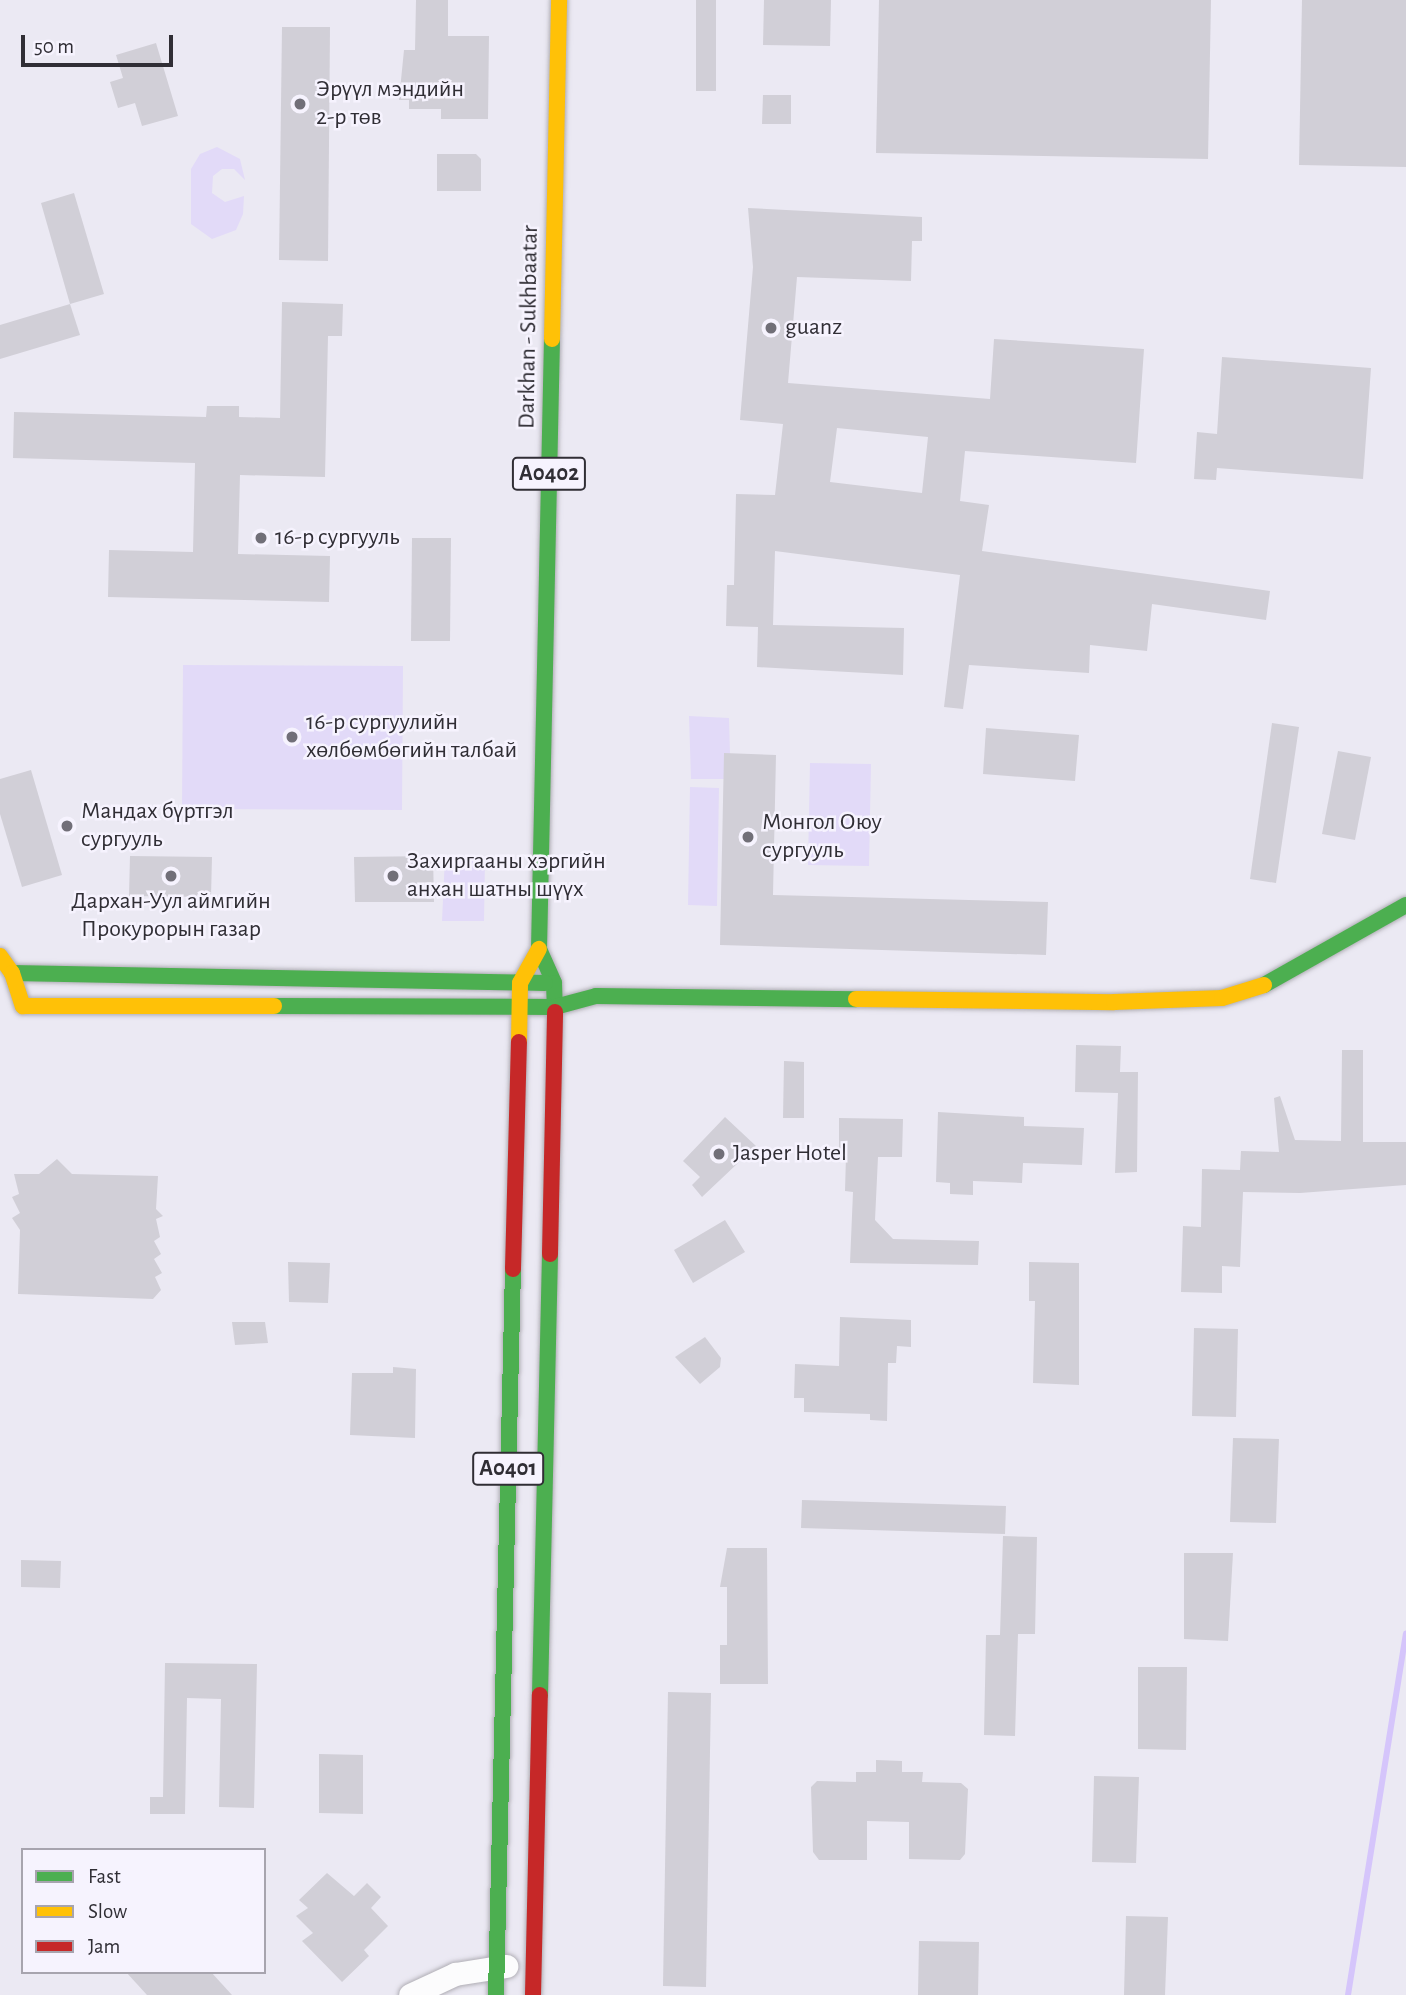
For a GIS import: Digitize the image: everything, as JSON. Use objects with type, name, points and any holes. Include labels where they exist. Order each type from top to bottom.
[{"type":"main road","name":"Darkhan - Sukhbaatar","points":[[539,949],[559,0]]},
{"type":"main road","points":[[596,996],[554,983],[4,967],[11,1006],[555,1007],[596,996],[1114,1002],[1222,998],[1277,981],[1406,905]]},
{"type":"main road","name":"A0401","points":[[496,1995],[520,983],[539,949]]},
{"type":"main road","name":"A0401","points":[[533,1995],[555,1007],[554,983],[539,949]]},
{"type":"street","points":[[410,1995],[454,1974],[533,1963]]},
{"type":"shaded area","points":[[217,147],[240,159],[245,180],[234,169],[222,169],[213,176],[212,193],[225,202],[244,196],[243,214],[236,230],[212,239],[191,224],[191,169],[200,154]]},
{"type":"shaded area","name":"16-р сургуулийн хөлбөмбөгийн талбай","points":[[183,665],[403,666],[402,810],[182,809]]},
{"type":"shaded area","points":[[689,716],[729,718],[730,754],[724,779],[691,779]]},
{"type":"shaded area","points":[[810,763],[871,764],[869,866],[808,865]]},
{"type":"shaded area","points":[[690,787],[719,788],[717,906],[688,905]]},
{"type":"shaded area","points":[[445,857],[485,858],[484,921],[442,921]]},
{"type":"building","points":[[416,0],[448,0],[448,36],[489,36],[488,119],[441,119],[441,109],[409,109],[409,100],[399,100],[404,50],[415,50]]},
{"type":"building","points":[[696,0],[716,0],[716,91],[696,91]]},
{"type":"building","points":[[764,0],[831,0],[830,46],[763,45]]},
{"type":"building","points":[[879,0],[1211,0],[1208,159],[876,153]]},
{"type":"building","points":[[1302,0],[1406,0],[1406,167],[1299,165]]},
{"type":"building","name":"Эрүүл мэндийн 2-р төв","points":[[282,27],[330,27],[328,261],[279,260]]},
{"type":"building","points":[[156,43],[178,116],[142,126],[135,103],[118,108],[110,82],[123,78],[116,55]]},
{"type":"building","points":[[763,95],[791,95],[791,124],[762,124]]},
{"type":"building","points":[[437,154],[476,154],[481,159],[481,191],[437,191]]},
{"type":"building","points":[[74,193],[104,294],[70,304],[41,203]]},
{"type":"building","points":[[748,208],[922,217],[922,241],[912,241],[911,281],[797,277],[788,383],[990,399],[994,339],[1144,349],[1136,463],[965,451],[960,501],[989,505],[982,551],[1270,591],[1266,620],[1152,604],[1147,651],[1090,645],[1089,673],[969,665],[963,709],[944,707],[960,575],[775,551],[773,625],[904,628],[903,675],[757,667],[758,627],[726,626],[727,585],[734,585],[736,494],[775,495],[783,424],[740,420],[753,267]],"holes":[[[837,428],[928,437],[922,493],[830,482]]]},
{"type":"building","points":[[282,302],[343,304],[342,336],[328,336],[325,477],[240,475],[238,554],[330,556],[329,602],[108,597],[109,550],[193,552],[195,463],[13,458],[14,412],[206,417],[207,406],[239,406],[239,417],[280,418]]},
{"type":"building","points":[[70,304],[80,335],[0,359],[0,325]]},
{"type":"building","points":[[1222,357],[1371,368],[1363,479],[1217,468],[1216,480],[1194,479],[1197,432],[1217,434]]},
{"type":"building","points":[[412,538],[451,538],[450,641],[411,641]]},
{"type":"building","points":[[1272,723],[1299,727],[1276,883],[1250,879]]},
{"type":"building","points":[[986,728],[1079,735],[1075,781],[983,774]]},
{"type":"building","points":[[1338,751],[1371,757],[1355,840],[1322,834]]},
{"type":"building","name":"Монгол Оюу сургууль","points":[[724,753],[776,755],[773,895],[1048,902],[1046,955],[720,945]]},
{"type":"building","name":"Мандах бүртгэл сургууль","points":[[31,770],[62,875],[22,887],[0,814],[0,779]]},
{"type":"building","name":"Дархан-Уул аймгийн Прокурорын газар","points":[[130,856],[212,857],[211,897],[129,896]]},
{"type":"building","name":"Захиргааны хэргийн анхан шатны шүүх","points":[[433,856],[434,902],[355,902],[354,857]]},
{"type":"building","points":[[1076,1045],[1121,1046],[1120,1072],[1138,1072],[1137,1172],[1115,1173],[1118,1093],[1075,1092]]},
{"type":"building","points":[[1342,1050],[1363,1050],[1363,1142],[1406,1142],[1406,1185],[1300,1193],[1243,1192],[1240,1267],[1222,1266],[1222,1293],[1181,1292],[1183,1226],[1201,1227],[1202,1169],[1240,1170],[1241,1151],[1279,1152],[1274,1098],[1280,1096],[1295,1140],[1341,1141]]},
{"type":"building","points":[[784,1061],[804,1062],[804,1118],[783,1118]]},
{"type":"building","points":[[938,1112],[1024,1117],[1024,1126],[1084,1128],[1082,1165],[1023,1163],[1022,1183],[973,1181],[973,1195],[950,1194],[950,1183],[936,1182]]},
{"type":"building","name":"Jasper Hotel","points":[[725,1117],[756,1146],[702,1197],[692,1185],[700,1177],[683,1161]]},
{"type":"building","points":[[839,1118],[903,1119],[902,1157],[878,1157],[875,1220],[893,1239],[979,1241],[978,1265],[850,1263],[853,1192],[845,1191],[846,1156],[839,1156]]},
{"type":"building","points":[[57,1159],[72,1174],[158,1176],[156,1209],[163,1216],[156,1219],[160,1237],[154,1241],[161,1254],[154,1259],[162,1273],[155,1277],[161,1290],[153,1299],[18,1294],[20,1230],[12,1218],[20,1213],[12,1197],[19,1194],[14,1174],[39,1174]]},
{"type":"building","points":[[725,1220],[745,1252],[693,1283],[674,1250]]},
{"type":"building","points":[[288,1262],[330,1263],[328,1303],[289,1302]]},
{"type":"building","points":[[1029,1262],[1079,1263],[1079,1385],[1033,1383],[1035,1301],[1029,1301]]},
{"type":"building","points":[[840,1317],[911,1320],[911,1347],[897,1346],[896,1363],[888,1363],[887,1421],[870,1420],[870,1414],[804,1412],[804,1398],[794,1398],[795,1364],[839,1366]]},
{"type":"building","points":[[232,1322],[265,1322],[268,1343],[235,1345]]},
{"type":"building","points":[[1194,1328],[1238,1329],[1236,1417],[1192,1416]]},
{"type":"building","points":[[705,1337],[721,1358],[720,1367],[700,1384],[675,1357]]},
{"type":"building","points":[[393,1367],[416,1369],[415,1438],[350,1435],[352,1373],[393,1373]]},
{"type":"building","points":[[1233,1438],[1279,1439],[1276,1523],[1230,1522]]},
{"type":"building","points":[[802,1500],[1006,1506],[1005,1534],[801,1528]]},
{"type":"building","points":[[1003,1536],[1037,1537],[1035,1634],[1018,1634],[1015,1736],[984,1735],[986,1635],[1000,1635]]},
{"type":"building","points":[[727,1548],[767,1548],[768,1684],[720,1684],[720,1645],[727,1645],[727,1587],[720,1587]]},
{"type":"building","points":[[1184,1553],[1233,1553],[1228,1641],[1184,1639]]},
{"type":"building","points":[[21,1560],[61,1561],[60,1588],[21,1587]]},
{"type":"building","points":[[165,1663],[257,1664],[254,1808],[219,1807],[221,1699],[187,1698],[185,1814],[150,1814],[150,1797],[163,1797]]},
{"type":"building","points":[[1138,1667],[1187,1667],[1186,1750],[1138,1749]]},
{"type":"building","points":[[668,1692],[711,1693],[706,1987],[663,1986]]},
{"type":"building","points":[[319,1754],[363,1755],[363,1814],[319,1813]]},
{"type":"building","points":[[876,1760],[902,1761],[902,1772],[923,1772],[922,1782],[961,1783],[968,1789],[965,1854],[960,1860],[909,1859],[909,1822],[867,1821],[867,1860],[819,1860],[813,1852],[811,1787],[817,1781],[856,1782],[856,1772],[876,1772]]},
{"type":"building","points":[[1094,1776],[1139,1777],[1136,1863],[1092,1862]]},
{"type":"building","points":[[327,1873],[354,1896],[367,1883],[381,1897],[371,1908],[388,1926],[364,1950],[369,1956],[342,1982],[302,1941],[313,1933],[296,1916],[308,1908],[299,1900]]},
{"type":"building","points":[[1126,1916],[1168,1917],[1165,1995],[1124,1995]]},
{"type":"building","points":[[919,1941],[979,1942],[978,1995],[918,1995]]},
{"type":"building","points":[[128,1974],[213,1974],[232,1995],[147,1995]]},
{"type":"waterway","points":[[1348,1995],[1406,1634]]},
{"type":"traffic: fast","points":[[552,339],[539,949],[554,983],[555,1012]]},
{"type":"traffic: fast","points":[[1264,985],[1406,905]]},
{"type":"traffic: fast","points":[[12,973],[545,983]]},
{"type":"traffic: fast","points":[[274,1006],[555,1007],[596,996],[856,999]]},
{"type":"traffic: fast","points":[[540,1695],[550,1254]]},
{"type":"traffic: fast","points":[[496,1995],[513,1269]]},
{"type":"traffic: slow","points":[[552,339],[559,0]]},
{"type":"traffic: slow","points":[[519,1042],[520,983],[539,949]]},
{"type":"traffic: slow","points":[[0,956],[12,973],[23,1006],[274,1006]]},
{"type":"traffic: slow","points":[[856,999],[1114,1002],[1222,998],[1264,985]]},
{"type":"traffic: jam","points":[[550,1254],[555,1012]]},
{"type":"traffic: jam","points":[[513,1269],[519,1042]]},
{"type":"traffic: jam","points":[[533,1995],[540,1695]]},
{"type":"place","name":"Эрүүл мэндийн 2-р төв","points":[[300,104]]},
{"type":"place","name":"guanz","points":[[771,328]]},
{"type":"place","name":"16-р сургууль","points":[[261,538]]},
{"type":"place","name":"16-р сургуулийн хөлбөмбөгийн талбай","points":[[292,737]]},
{"type":"place","name":"Мандах бүртгэл сургууль","points":[[67,826]]},
{"type":"place","name":"Монгол Оюу сургууль","points":[[748,837]]},
{"type":"place","name":"Дархан-Уул аймгийн Прокурорын газар","points":[[171,876]]},
{"type":"place","name":"Захиргааны хэргийн анхан шатны шүүх","points":[[393,876]]},
{"type":"place","name":"Jasper Hotel","points":[[719,1154]]}]
